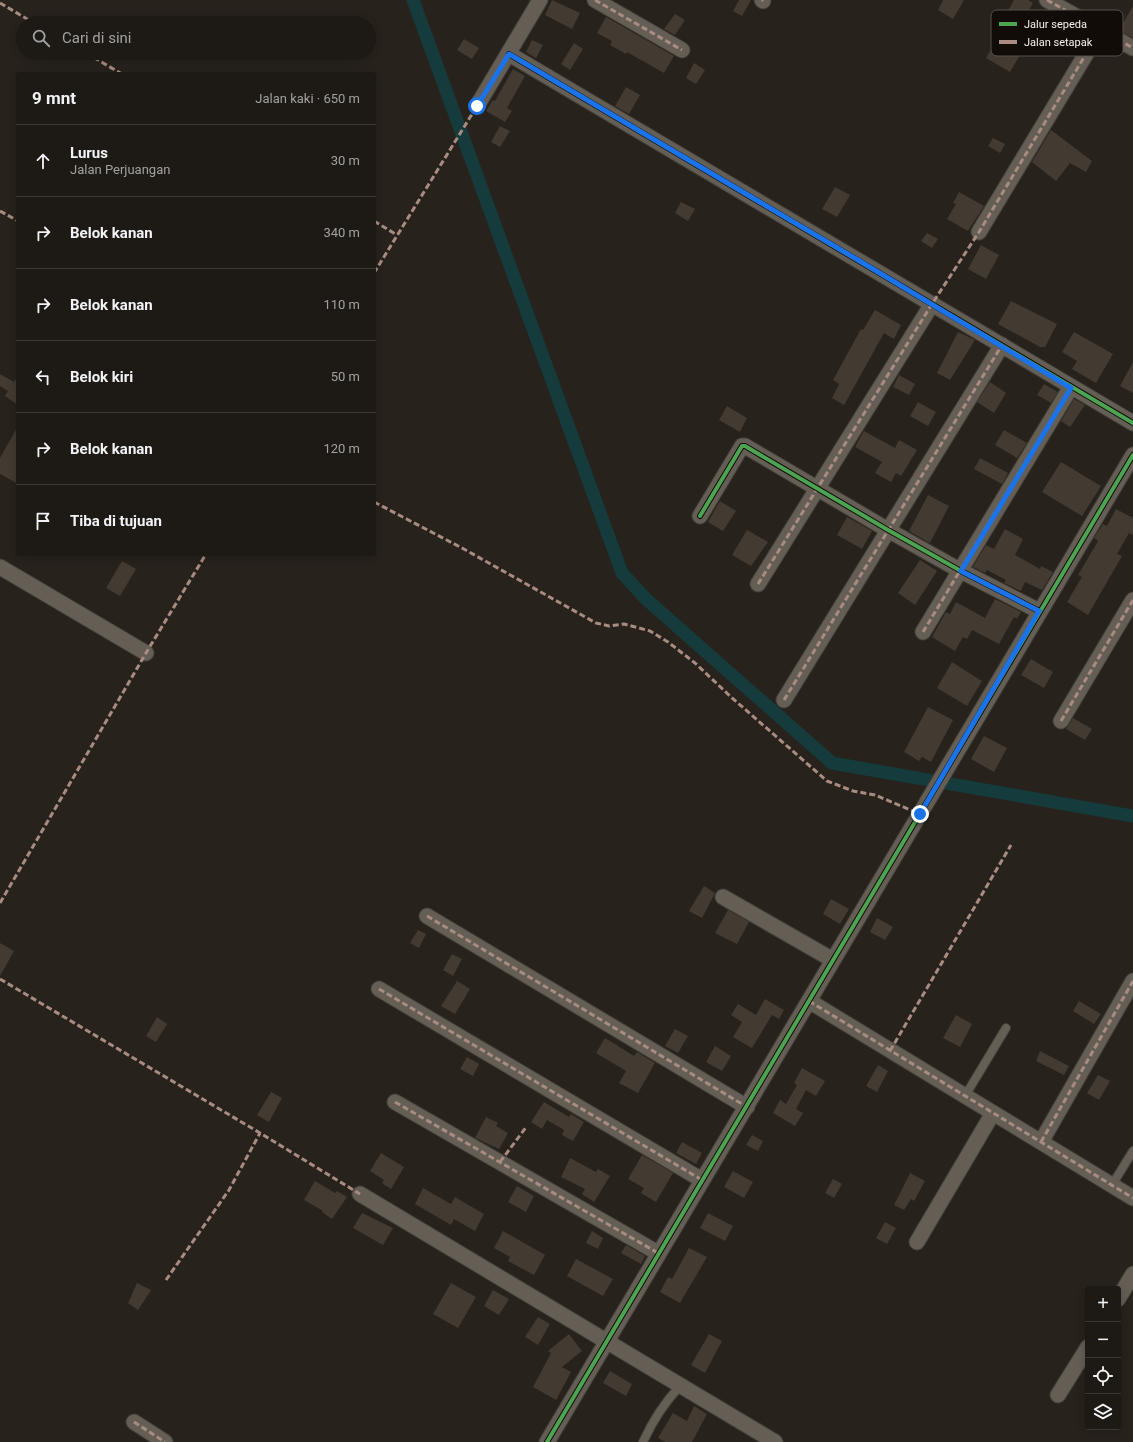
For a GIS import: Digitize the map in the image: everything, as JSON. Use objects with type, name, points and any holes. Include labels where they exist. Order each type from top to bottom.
[{"type":"street","points":[[477,106],[540,0]]},
{"type":"street","points":[[594,0],[682,50]]},
{"type":"street","points":[[1047,0],[1066,10]]},
{"type":"street","points":[[1123,42],[1133,48]]},
{"type":"street","points":[[509,54],[1071,388],[1133,423]]},
{"type":"street","points":[[979,232],[1085,56]]},
{"type":"street","points":[[758,584],[932,304]]},
{"type":"street","points":[[784,700],[1002,346]]},
{"type":"street","points":[[923,632],[1071,388]]},
{"type":"street","points":[[700,516],[742,446],[762,455],[817,489],[961,571],[1039,611]]},
{"type":"street","points":[[547,1442],[1133,455]]},
{"type":"street","points":[[0,568],[146,653]]},
{"type":"street","points":[[1061,721],[1133,600]]},
{"type":"street","points":[[723,898],[833,960]]},
{"type":"street","points":[[427,916],[747,1106]]},
{"type":"street","points":[[1041,1142],[1133,981]]},
{"type":"street","points":[[379,989],[702,1180]]},
{"type":"street","points":[[809,1002],[1133,1198]]},
{"type":"street","points":[[395,1102],[658,1253]]},
{"type":"street","points":[[916,1242],[993,1113]]},
{"type":"street","points":[[360,1194],[775,1442]]},
{"type":"street","points":[[1121,1294],[1133,1274]]},
{"type":"street","points":[[1058,1395],[1085,1352]]},
{"type":"street","points":[[134,1422],[165,1442]]},
{"type":"lane","points":[[965,1096],[1006,1028]]},
{"type":"lane","points":[[1112,1185],[1133,1151]]},
{"type":"lane","points":[[643,1442],[650,1426],[665,1402],[680,1386]]},
{"type":"building","points":[[552,0],[580,13],[572,29],[545,15]]},
{"type":"building","points":[[739,0],[751,0],[742,16],[733,11]]},
{"type":"building","points":[[943,0],[964,0],[953,19],[938,10]]},
{"type":"building","points":[[1014,0],[1028,0],[1033,3],[1029,10],[1008,10]]},
{"type":"building","points":[[1133,6],[1133,38],[1123,32],[1123,23]]},
{"type":"building","points":[[675,14],[685,20],[675,35],[664,29]]},
{"type":"building","points":[[606,17],[674,56],[664,73],[627,52],[626,54],[610,45],[612,41],[597,33]]},
{"type":"building","points":[[464,39],[479,48],[472,59],[457,50]]},
{"type":"building","points":[[532,40],[543,45],[536,58],[526,52]]},
{"type":"building","points":[[574,43],[583,49],[570,70],[561,64]]},
{"type":"building","points":[[991,50],[991,56],[1019,56],[1010,72],[986,58]]},
{"type":"building","points":[[694,63],[705,70],[696,84],[686,78]]},
{"type":"building","points":[[513,69],[525,76],[507,108],[512,111],[505,122],[486,111],[493,100],[495,101]]},
{"type":"building","points":[[626,87],[640,95],[629,114],[615,106]]},
{"type":"building","points":[[500,126],[510,131],[500,147],[491,142]]},
{"type":"building","points":[[1051,130],[1092,161],[1086,172],[1070,163],[1056,181],[1032,162]]},
{"type":"building","points":[[993,138],[1005,144],[1000,153],[988,146]]},
{"type":"building","points":[[835,187],[850,195],[837,217],[822,209]]},
{"type":"building","points":[[959,192],[984,206],[968,231],[947,219],[956,204],[953,203]]},
{"type":"building","points":[[681,202],[695,209],[688,221],[675,213]]},
{"type":"building","points":[[927,233],[938,239],[932,248],[921,241]]},
{"type":"building","points":[[981,245],[999,255],[986,279],[968,269]]},
{"type":"building","points":[[1011,301],[1057,324],[1045,347],[1040,347],[998,324]]},
{"type":"building","points":[[875,310],[901,325],[894,339],[884,333],[844,405],[832,398],[839,384],[833,380],[861,329],[863,330]]},
{"type":"building","points":[[958,332],[975,340],[950,380],[937,373]]},
{"type":"building","points":[[1074,332],[1113,354],[1096,383],[1072,369],[1077,361],[1062,352]]},
{"type":"building","points":[[1133,362],[1133,393],[1120,386]]},
{"type":"building","points":[[0,374],[14,382],[16,379],[16,404],[5,396],[8,391],[0,386]]},
{"type":"building","points":[[899,375],[915,384],[909,395],[893,387]]},
{"type":"building","points":[[990,382],[1006,393],[994,413],[977,402]]},
{"type":"building","points":[[1044,384],[1058,392],[1051,403],[1037,395]]},
{"type":"building","points":[[1074,399],[1085,405],[1070,427],[1061,421]]},
{"type":"building","points":[[918,402],[936,412],[928,426],[910,416]]},
{"type":"building","points":[[727,406],[747,418],[740,432],[719,420]]},
{"type":"building","points":[[16,430],[16,483],[0,474],[0,458]]},
{"type":"building","points":[[1004,430],[1027,443],[1017,458],[995,445]]},
{"type":"building","points":[[864,431],[895,448],[899,440],[917,450],[901,476],[896,473],[891,482],[875,473],[882,462],[855,447]]},
{"type":"building","points":[[980,458],[1008,473],[1002,484],[974,469]]},
{"type":"building","points":[[1061,462],[1101,486],[1082,516],[1042,492]]},
{"type":"building","points":[[928,495],[949,506],[930,543],[909,531]]},
{"type":"building","points":[[720,501],[736,511],[723,531],[708,522]]},
{"type":"building","points":[[1116,509],[1133,518],[1133,535],[1129,533],[1117,554],[1122,556],[1088,615],[1067,602],[1082,577],[1078,575],[1098,541],[1094,538],[1103,524],[1107,526]]},
{"type":"building","points":[[847,517],[872,531],[862,549],[837,535]]},
{"type":"building","points":[[1005,529],[1023,539],[1015,555],[1040,569],[1041,566],[1053,572],[1042,590],[1025,582],[1021,591],[1004,583],[1006,580],[987,570],[985,573],[973,567],[986,545],[994,549]]},
{"type":"building","points":[[747,530],[768,542],[751,566],[732,555]]},
{"type":"building","points":[[920,560],[937,571],[915,605],[898,593]]},
{"type":"building","points":[[122,561],[136,569],[120,596],[106,588]]},
{"type":"building","points":[[995,599],[1021,612],[1017,619],[1014,617],[999,644],[972,630],[967,639],[963,637],[955,651],[932,637],[946,612],[950,614],[956,602],[985,618]]},
{"type":"building","points":[[1031,659],[1053,672],[1044,688],[1021,675]]},
{"type":"building","points":[[952,662],[982,681],[967,706],[937,688]]},
{"type":"building","points":[[928,707],[953,720],[931,762],[922,757],[919,761],[904,752]]},
{"type":"building","points":[[1073,718],[1092,729],[1085,740],[1066,729]]},
{"type":"building","points":[[984,736],[1007,748],[994,772],[971,759]]},
{"type":"building","points":[[704,886],[715,893],[702,918],[689,911]]},
{"type":"building","points":[[831,899],[849,909],[840,924],[823,914]]},
{"type":"building","points":[[728,910],[749,922],[737,944],[715,933]]},
{"type":"building","points":[[877,918],[893,927],[885,940],[870,932]]},
{"type":"building","points":[[418,930],[426,934],[419,948],[410,943]]},
{"type":"building","points":[[0,943],[14,951],[0,976]]},
{"type":"building","points":[[452,954],[462,959],[453,976],[443,970]]},
{"type":"building","points":[[457,981],[470,989],[455,1014],[441,1006]]},
{"type":"building","points":[[765,999],[784,1010],[779,1019],[772,1015],[752,1048],[733,1037],[742,1022],[731,1015],[738,1004],[756,1015]]},
{"type":"building","points":[[1079,1001],[1101,1014],[1094,1024],[1073,1011]]},
{"type":"building","points":[[956,1015],[972,1024],[960,1047],[943,1038]]},
{"type":"building","points":[[157,1017],[167,1024],[156,1042],[146,1036]]},
{"type":"building","points":[[675,1029],[688,1036],[678,1053],[665,1046]]},
{"type":"building","points":[[605,1038],[634,1056],[637,1052],[655,1063],[638,1093],[619,1083],[626,1071],[596,1053]]},
{"type":"building","points":[[715,1046],[731,1056],[722,1071],[706,1062]]},
{"type":"building","points":[[1040,1051],[1069,1066],[1064,1075],[1036,1061]]},
{"type":"building","points":[[467,1057],[479,1064],[473,1076],[460,1069]]},
{"type":"building","points":[[878,1065],[888,1071],[877,1092],[866,1086]]},
{"type":"building","points":[[802,1068],[825,1081],[816,1096],[806,1090],[796,1109],[803,1113],[795,1126],[773,1113],[780,1100],[786,1104],[797,1085],[794,1083]]},
{"type":"building","points":[[1098,1075],[1110,1081],[1099,1100],[1087,1093]]},
{"type":"building","points":[[271,1092],[282,1098],[269,1122],[257,1115]]},
{"type":"building","points":[[544,1102],[569,1117],[571,1114],[584,1122],[573,1141],[562,1135],[564,1130],[547,1120],[542,1129],[531,1122]]},
{"type":"building","points":[[486,1117],[498,1123],[496,1126],[508,1133],[499,1149],[475,1138]]},
{"type":"building","points":[[752,1135],[763,1141],[758,1151],[746,1145]]},
{"type":"building","points":[[682,1142],[702,1153],[696,1164],[676,1153]]},
{"type":"building","points":[[381,1153],[404,1167],[391,1189],[382,1183],[384,1180],[370,1171]]},
{"type":"building","points":[[642,1155],[673,1173],[656,1202],[641,1193],[644,1188],[628,1179]]},
{"type":"building","points":[[570,1158],[596,1172],[598,1169],[610,1176],[594,1202],[582,1194],[585,1189],[561,1177]]},
{"type":"building","points":[[733,1171],[753,1182],[744,1198],[724,1187]]},
{"type":"building","points":[[910,1173],[925,1181],[914,1201],[911,1199],[904,1210],[894,1205]]},
{"type":"building","points":[[833,1179],[842,1184],[834,1198],[825,1193]]},
{"type":"building","points":[[315,1181],[335,1193],[337,1191],[347,1197],[332,1219],[322,1212],[323,1211],[304,1200]]},
{"type":"building","points":[[517,1186],[534,1196],[526,1212],[508,1202]]},
{"type":"building","points":[[423,1188],[451,1204],[455,1197],[484,1214],[475,1231],[454,1219],[451,1225],[415,1204]]},
{"type":"building","points":[[362,1213],[393,1228],[383,1245],[353,1228]]},
{"type":"building","points":[[708,1213],[733,1226],[725,1241],[700,1228]]},
{"type":"building","points":[[885,1222],[896,1228],[887,1244],[876,1238]]},
{"type":"building","points":[[503,1231],[545,1255],[534,1275],[508,1261],[510,1257],[494,1248]]},
{"type":"building","points":[[592,1231],[603,1238],[598,1249],[586,1243]]},
{"type":"building","points":[[626,1245],[645,1256],[641,1264],[621,1253]]},
{"type":"building","points":[[689,1248],[707,1257],[680,1303],[660,1292],[668,1277],[672,1279]]},
{"type":"building","points":[[576,1259],[613,1279],[603,1296],[567,1276]]},
{"type":"building","points":[[137,1283],[151,1290],[138,1310],[128,1303]]},
{"type":"building","points":[[451,1283],[476,1297],[458,1328],[433,1314]]},
{"type":"building","points":[[493,1290],[509,1299],[499,1315],[484,1306]]},
{"type":"building","points":[[538,1317],[550,1324],[538,1345],[525,1337]]},
{"type":"building","points":[[569,1334],[582,1351],[562,1367],[571,1372],[556,1400],[533,1387],[551,1353],[548,1351]]},
{"type":"building","points":[[709,1334],[722,1341],[705,1373],[691,1365]]},
{"type":"building","points":[[610,1371],[632,1384],[626,1396],[603,1383]]},
{"type":"building","points":[[694,1406],[707,1414],[692,1442],[666,1442],[658,1438],[673,1413],[687,1421]]},
{"type":"waterway","points":[[413,0],[622,573],[646,599],[832,763],[1133,816]]},
{"type":"marked path","points":[[595,0],[682,50]]},
{"type":"marked path","points":[[1047,0],[1065,10]]},
{"type":"marked path","points":[[0,3],[22,16]]},
{"type":"marked path","points":[[1123,42],[1133,48]]},
{"type":"marked path","points":[[758,584],[932,304],[979,232],[1085,56]]},
{"type":"marked path","points":[[98,60],[119,72]]},
{"type":"marked path","points":[[376,270],[477,106]]},
{"type":"marked path","points":[[0,211],[16,220]]},
{"type":"marked path","points":[[376,222],[397,235]]},
{"type":"marked path","points":[[784,700],[1002,345]]},
{"type":"marked path","points":[[923,632],[1071,387]]},
{"type":"marked path","points":[[376,503],[462,548],[596,623],[609,626],[624,624],[650,631],[668,642],[695,663],[731,697],[827,781],[853,791],[875,795],[920,814]]},
{"type":"marked path","points":[[0,903],[146,653],[205,556]]},
{"type":"marked path","points":[[1061,721],[1133,600]]},
{"type":"marked path","points":[[890,1051],[1011,845]]},
{"type":"marked path","points":[[427,916],[747,1107]]},
{"type":"marked path","points":[[0,979],[360,1194]]},
{"type":"marked path","points":[[1041,1142],[1133,981]]},
{"type":"marked path","points":[[379,989],[702,1180]]},
{"type":"marked path","points":[[809,1001],[1133,1198]]},
{"type":"marked path","points":[[395,1102],[658,1253]]},
{"type":"marked path","points":[[500,1162],[527,1126]]},
{"type":"marked path","points":[[166,1280],[229,1190],[260,1133]]},
{"type":"marked path","points":[[134,1422],[165,1442]]},
{"type":"cycle path","points":[[509,54],[1133,423]]},
{"type":"cycle path","points":[[700,516],[742,446],[745,446],[961,571],[1039,611]]},
{"type":"cycle path","points":[[547,1442],[1133,455]]},
{"type":"route","points":[[477,106],[509,54],[858,260],[1071,388],[961,571],[1039,611],[920,814]]}]
